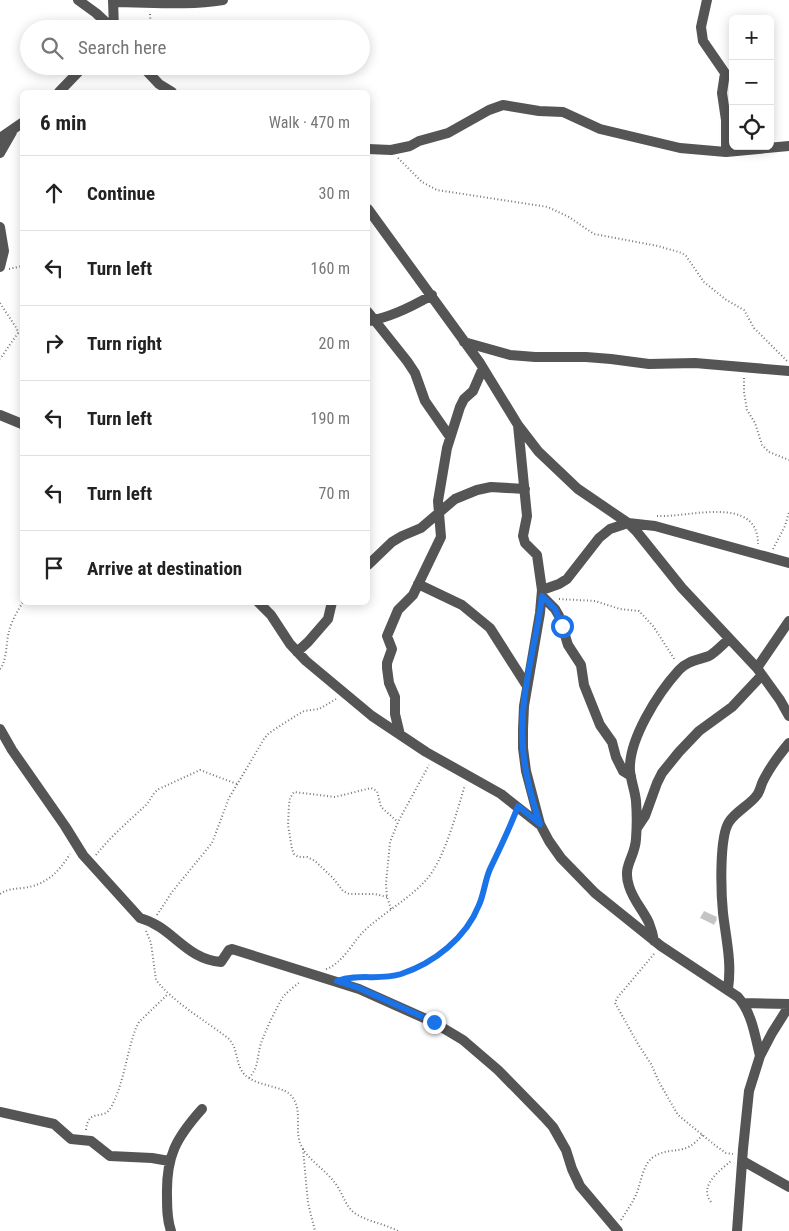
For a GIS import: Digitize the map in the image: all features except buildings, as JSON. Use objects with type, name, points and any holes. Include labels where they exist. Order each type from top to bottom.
[{"type":"street","points":[[78,0],[99,20]]},
{"type":"street","points":[[113,20],[113,1],[168,3],[223,0]]},
{"type":"street","points":[[707,0],[701,27],[703,41],[726,72],[722,93],[726,120],[726,152]]},
{"type":"street","points":[[61,90],[75,75]]},
{"type":"street","points":[[150,75],[159,84],[169,90]]},
{"type":"street","points":[[370,148],[391,150],[410,146],[419,141],[448,133],[489,110],[503,105],[539,111],[562,112],[600,129],[680,148],[726,152],[789,146]]},
{"type":"street","points":[[0,138],[20,125]]},
{"type":"street","points":[[0,153],[13,130]]},
{"type":"street","points":[[370,212],[483,368],[518,425],[538,451],[578,489],[628,524],[647,544],[682,588],[759,671],[789,716]]},
{"type":"street","points":[[0,227],[4,251],[3,269]]},
{"type":"street","points":[[432,296],[418,303],[370,318],[407,361],[415,373],[425,401],[450,437]]},
{"type":"street","points":[[464,342],[510,355],[586,357],[649,364],[695,363],[789,371]]},
{"type":"street","points":[[400,735],[395,714],[395,697],[387,668],[392,649],[387,636],[398,610],[410,599],[442,537],[438,501],[450,437],[460,407],[464,399],[474,391],[483,368]]},
{"type":"street","points":[[0,415],[20,423]]},
{"type":"street","points":[[518,425],[527,516],[523,536],[525,543],[537,555],[543,595],[524,706],[523,748],[531,793],[540,824],[549,841],[575,874],[596,893],[658,944],[728,989],[744,1003],[760,1056]]},
{"type":"street","points":[[370,563],[392,542],[421,528],[455,499],[476,490],[491,487],[525,489]]},
{"type":"street","points":[[543,595],[567,579],[599,538],[610,529],[628,524],[655,526],[789,563]]},
{"type":"street","points":[[418,584],[462,605],[490,628],[527,686]]},
{"type":"street","points":[[543,595],[555,609],[570,650],[579,660],[584,685],[600,726],[612,742],[616,757],[624,771],[631,776]]},
{"type":"street","points":[[261,605],[271,614],[297,652],[345,694],[400,735],[501,794],[540,824]]},
{"type":"street","points":[[297,652],[328,619],[331,605]]},
{"type":"street","points":[[637,828],[645,816],[656,783],[679,752],[699,731],[732,706],[759,671],[789,621]]},
{"type":"street","points":[[658,944],[629,886],[626,871],[636,846],[637,828],[636,800],[630,761],[635,743],[656,703],[680,669],[692,660],[709,656],[730,639]]},
{"type":"street","points":[[0,729],[12,750],[90,863],[140,918],[173,935],[188,950],[200,957],[221,962],[229,950],[232,949],[337,981],[359,988],[434,1022],[463,1040],[479,1052],[530,1101],[553,1127],[566,1150],[580,1186],[618,1231]]},
{"type":"street","points":[[728,989],[730,960],[722,895],[722,852],[725,830],[730,820],[758,794],[771,768],[789,743]]},
{"type":"street","points":[[736,1231],[749,1091],[760,1056],[789,1005],[744,1003]]},
{"type":"street","points":[[171,1231],[167,1204],[169,1161],[189,1124],[202,1109]]},
{"type":"street","points":[[0,1112],[54,1124],[71,1139],[91,1141],[110,1156],[169,1161]]},
{"type":"street","points":[[743,1162],[789,1188]]},
{"type":"path","points":[[149,2],[150,20]]},
{"type":"path","points":[[391,150],[422,182],[438,190],[548,207],[569,217],[594,234],[658,246],[682,253],[708,285],[725,299],[744,310],[754,328],[789,364]]},
{"type":"path","points":[[3,269],[20,266]]},
{"type":"path","points":[[0,303],[18,333],[0,359]]},
{"type":"path","points":[[742,368],[747,410],[755,423],[759,438],[766,450],[789,460]]},
{"type":"path","points":[[655,516],[676,516],[704,512],[737,514],[754,524],[762,556]]},
{"type":"path","points":[[762,556],[783,530],[789,512]]},
{"type":"path","points":[[543,595],[595,601],[620,609],[639,611],[652,626],[680,669]]},
{"type":"path","points":[[0,669],[4,662],[4,652],[10,628],[22,605]]},
{"type":"path","points":[[152,923],[172,892],[212,843],[229,798],[269,733],[304,711],[319,709],[345,694]]},
{"type":"path","points":[[392,910],[387,897],[390,842],[398,822],[434,756]]},
{"type":"path","points":[[90,863],[102,847],[150,801],[156,790],[200,770],[237,784]]},
{"type":"path","points":[[249,1078],[258,1064],[258,1053],[262,1041],[283,998],[311,973],[330,968],[364,931],[422,885],[434,869],[452,826],[468,775]]},
{"type":"path","points":[[387,897],[375,894],[349,894],[344,892],[315,860],[307,857],[298,857],[294,854],[288,825],[290,798],[294,792],[335,797],[371,788],[377,792],[382,807],[398,822]]},
{"type":"path","points":[[337,981],[349,977],[376,978],[403,973],[441,953],[455,940],[474,917],[484,893],[490,870],[512,825],[518,806]]},
{"type":"path","points":[[0,894],[6,890],[45,882],[61,868],[76,844]]},
{"type":"path","points":[[140,918],[151,943],[156,980],[168,994],[229,1039],[235,1048],[241,1070],[249,1078],[266,1086],[285,1091],[292,1096],[296,1103],[308,1203],[315,1231]]},
{"type":"path","points":[[658,944],[617,998],[615,1004],[651,1064],[674,1110],[682,1119],[726,1152],[737,1155],[711,1180],[706,1190],[707,1197],[711,1202]]},
{"type":"path","points":[[86,1140],[88,1121],[94,1115],[107,1112],[114,1099],[139,1022],[168,994]]},
{"type":"path","points":[[618,1231],[622,1219],[636,1195],[648,1162],[660,1154],[691,1147],[703,1134]]},
{"type":"path","points":[[302,1147],[336,1184],[353,1212],[398,1231]]},
{"type":"route","points":[[434,1022],[359,988],[337,981],[349,977],[376,978],[403,973],[441,953],[463,933],[474,917],[484,893],[490,870],[512,825],[518,806],[540,824],[526,771],[522,729],[529,672],[542,596],[555,609],[562,626]]}]
